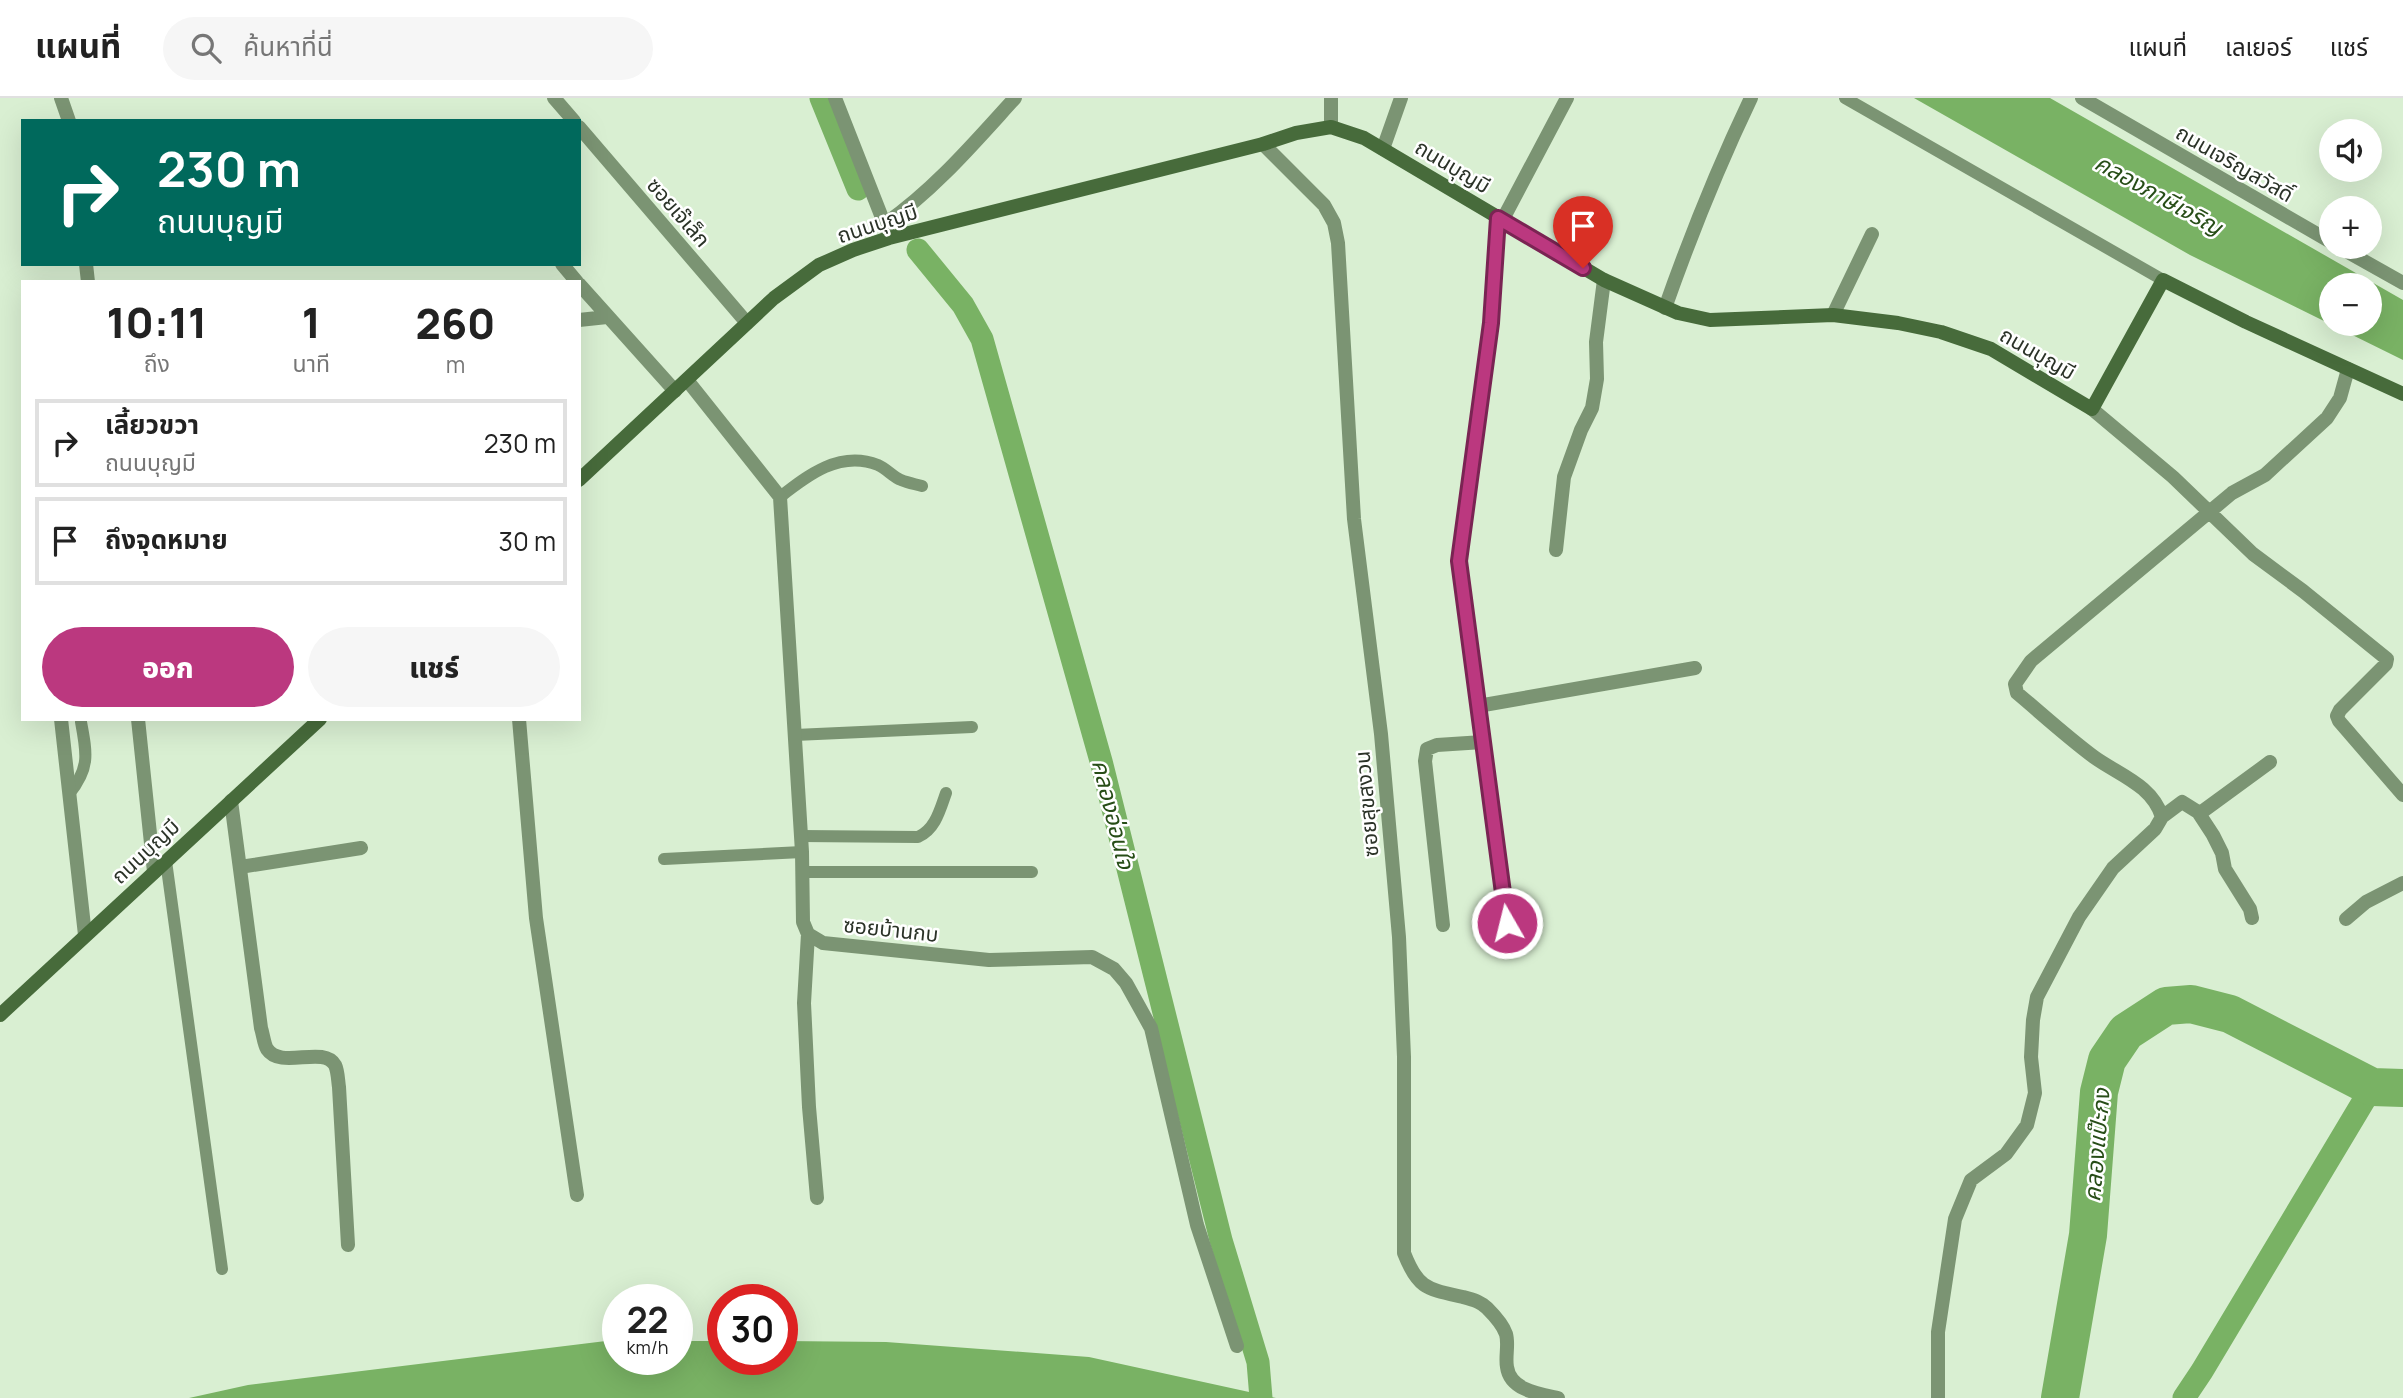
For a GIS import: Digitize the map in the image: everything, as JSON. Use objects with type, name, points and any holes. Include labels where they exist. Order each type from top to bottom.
[{"type":"street","points":[[61,98],[68,119]]},
{"type":"street","points":[[554,98],[572,119]]},
{"type":"street","points":[[835,98],[887,231],[946,173],[1014,98]]},
{"type":"street","points":[[1331,98],[1331,127]]},
{"type":"street","points":[[1383,149],[1401,98]]},
{"type":"street","points":[[1507,923],[1459,561],[1491,323],[1500,219],[1567,98]]},
{"type":"street","points":[[1665,309],[1690,237],[1751,98]]},
{"type":"street","name":"ถนนเจริญสวัสดิ์","points":[[2082,98],[2319,235]]},
{"type":"street","name":"ถนนบุญมี","points":[[581,478],[774,298],[818,265],[887,231],[1263,144],[1296,133],[1331,127],[1364,138],[1604,281],[1665,309],[1710,320],[1833,315],[1898,323],[1941,332],[1991,349],[2092,409],[2173,477],[2253,554],[2387,659],[2386,664],[2337,716],[2403,795]]},
{"type":"street","name":"ซอยเจ๊เล็ก","points":[[581,129],[747,323]]},
{"type":"street","name":"ซอยสุขสงวน","points":[[1263,144],[1324,205],[1334,223],[1338,243],[1354,519],[1381,734],[1399,937],[1404,1057],[1404,1253],[1412,1274],[1423,1285],[1437,1292],[1479,1301],[1496,1318],[1506,1335],[1507,1368],[1516,1383],[1533,1393],[1558,1398]]},
{"type":"street","points":[[1833,315],[1872,234]]},
{"type":"street","points":[[2360,259],[2403,283]]},
{"type":"street","points":[[564,266],[575,280]]},
{"type":"street","points":[[2092,409],[2164,280],[2246,322],[2403,394]]},
{"type":"street","points":[[1556,550],[1564,477],[1592,408],[1597,379],[1596,342],[1604,281]]},
{"type":"street","points":[[581,287],[675,391]]},
{"type":"street","points":[[581,320],[607,317]]},
{"type":"street","points":[[2162,817],[2158,805],[2140,785],[2094,757],[2017,693],[2015,684],[2031,661],[2232,493],[2265,475],[2327,418],[2340,398],[2348,369]]},
{"type":"street","points":[[687,380],[780,497],[802,852],[803,922],[808,934],[804,1003],[808,1107],[817,1198]]},
{"type":"street","points":[[1478,706],[1695,668]]},
{"type":"street","points":[[61,721],[85,935]]},
{"type":"street","points":[[138,721],[154,872]]},
{"type":"street","name":"ถนนบุญมี","points":[[0,1015],[318,721]]},
{"type":"street","points":[[519,721],[536,918],[577,1195]]},
{"type":"street","points":[[1443,925],[1425,761],[1427,750],[1437,745],[1483,741]]},
{"type":"street","points":[[2198,812],[2211,806],[2270,762]]},
{"type":"street","points":[[231,801],[261,1028],[268,1050],[278,1058],[315,1057],[328,1059],[335,1065],[339,1087],[348,1245]]},
{"type":"street","points":[[1938,1398],[1938,1332],[1955,1219],[1971,1180],[2006,1154],[2027,1125],[2035,1093],[2031,1057],[2032,1020],[2037,997],[2080,918],[2113,868],[2155,829],[2162,817],[2182,802],[2198,812],[2213,835],[2222,853],[2225,869],[2250,909],[2252,918]]},
{"type":"street","points":[[240,867],[361,848]]},
{"type":"street","points":[[2346,919],[2366,902],[2403,883]]},
{"type":"street","name":"ซอยบ้านกบ","points":[[808,934],[823,943],[989,960],[1092,957],[1114,969],[1126,983],[1151,1028],[1197,1225],[1237,1346]]},
{"type":"lane","points":[[1845,98],[2164,280]]},
{"type":"lane","points":[[780,497],[812,472],[835,463],[861,461],[878,465],[899,480],[922,486]]},
{"type":"lane","points":[[69,794],[84,773],[87,754],[81,722]]},
{"type":"lane","points":[[795,735],[972,727]]},
{"type":"lane","points":[[801,836],[918,838],[925,835],[938,816],[946,793]]},
{"type":"lane","points":[[664,859],[802,852]]},
{"type":"lane","points":[[166,861],[222,1269]]},
{"type":"lane","points":[[803,872],[1031,872]]},
{"type":"water","name":"คลองภาษีเจริญ","points":[[1914,98],[2050,98],[2319,252],[2319,259],[2331,259],[2356,273],[2319,273],[2319,319],[2190,255]]},
{"type":"water","points":[[2382,288],[2403,300],[2403,360],[2354,336],[2382,336]]},
{"type":"water","points":[[693,1341],[707,1341],[707,1375],[798,1375],[798,1341],[886,1342],[1089,1357],[1276,1398],[189,1398],[248,1385],[602,1342],[602,1375],[693,1375]]},
{"type":"waterway","name":"คลองอ่อนใจ","points":[[821,98],[858,189]]},
{"type":"waterway","name":"คลองอ่อนใจ","points":[[918,250],[963,305],[982,339],[1101,761],[1221,1240],[1258,1362],[1261,1398]]},
{"type":"waterway","name":"คลองแป๊ะกง","points":[[2060,1398],[2088,1235],[2099,1092],[2107,1060],[2126,1032],[2166,1006],[2191,1004],[2230,1014],[2372,1087],[2403,1088]]},
{"type":"waterway","points":[[2184,1398],[2372,1087]]},
{"type":"route","points":[[1507,923],[1459,561],[1491,323],[1498,218],[1583,268]]}]
